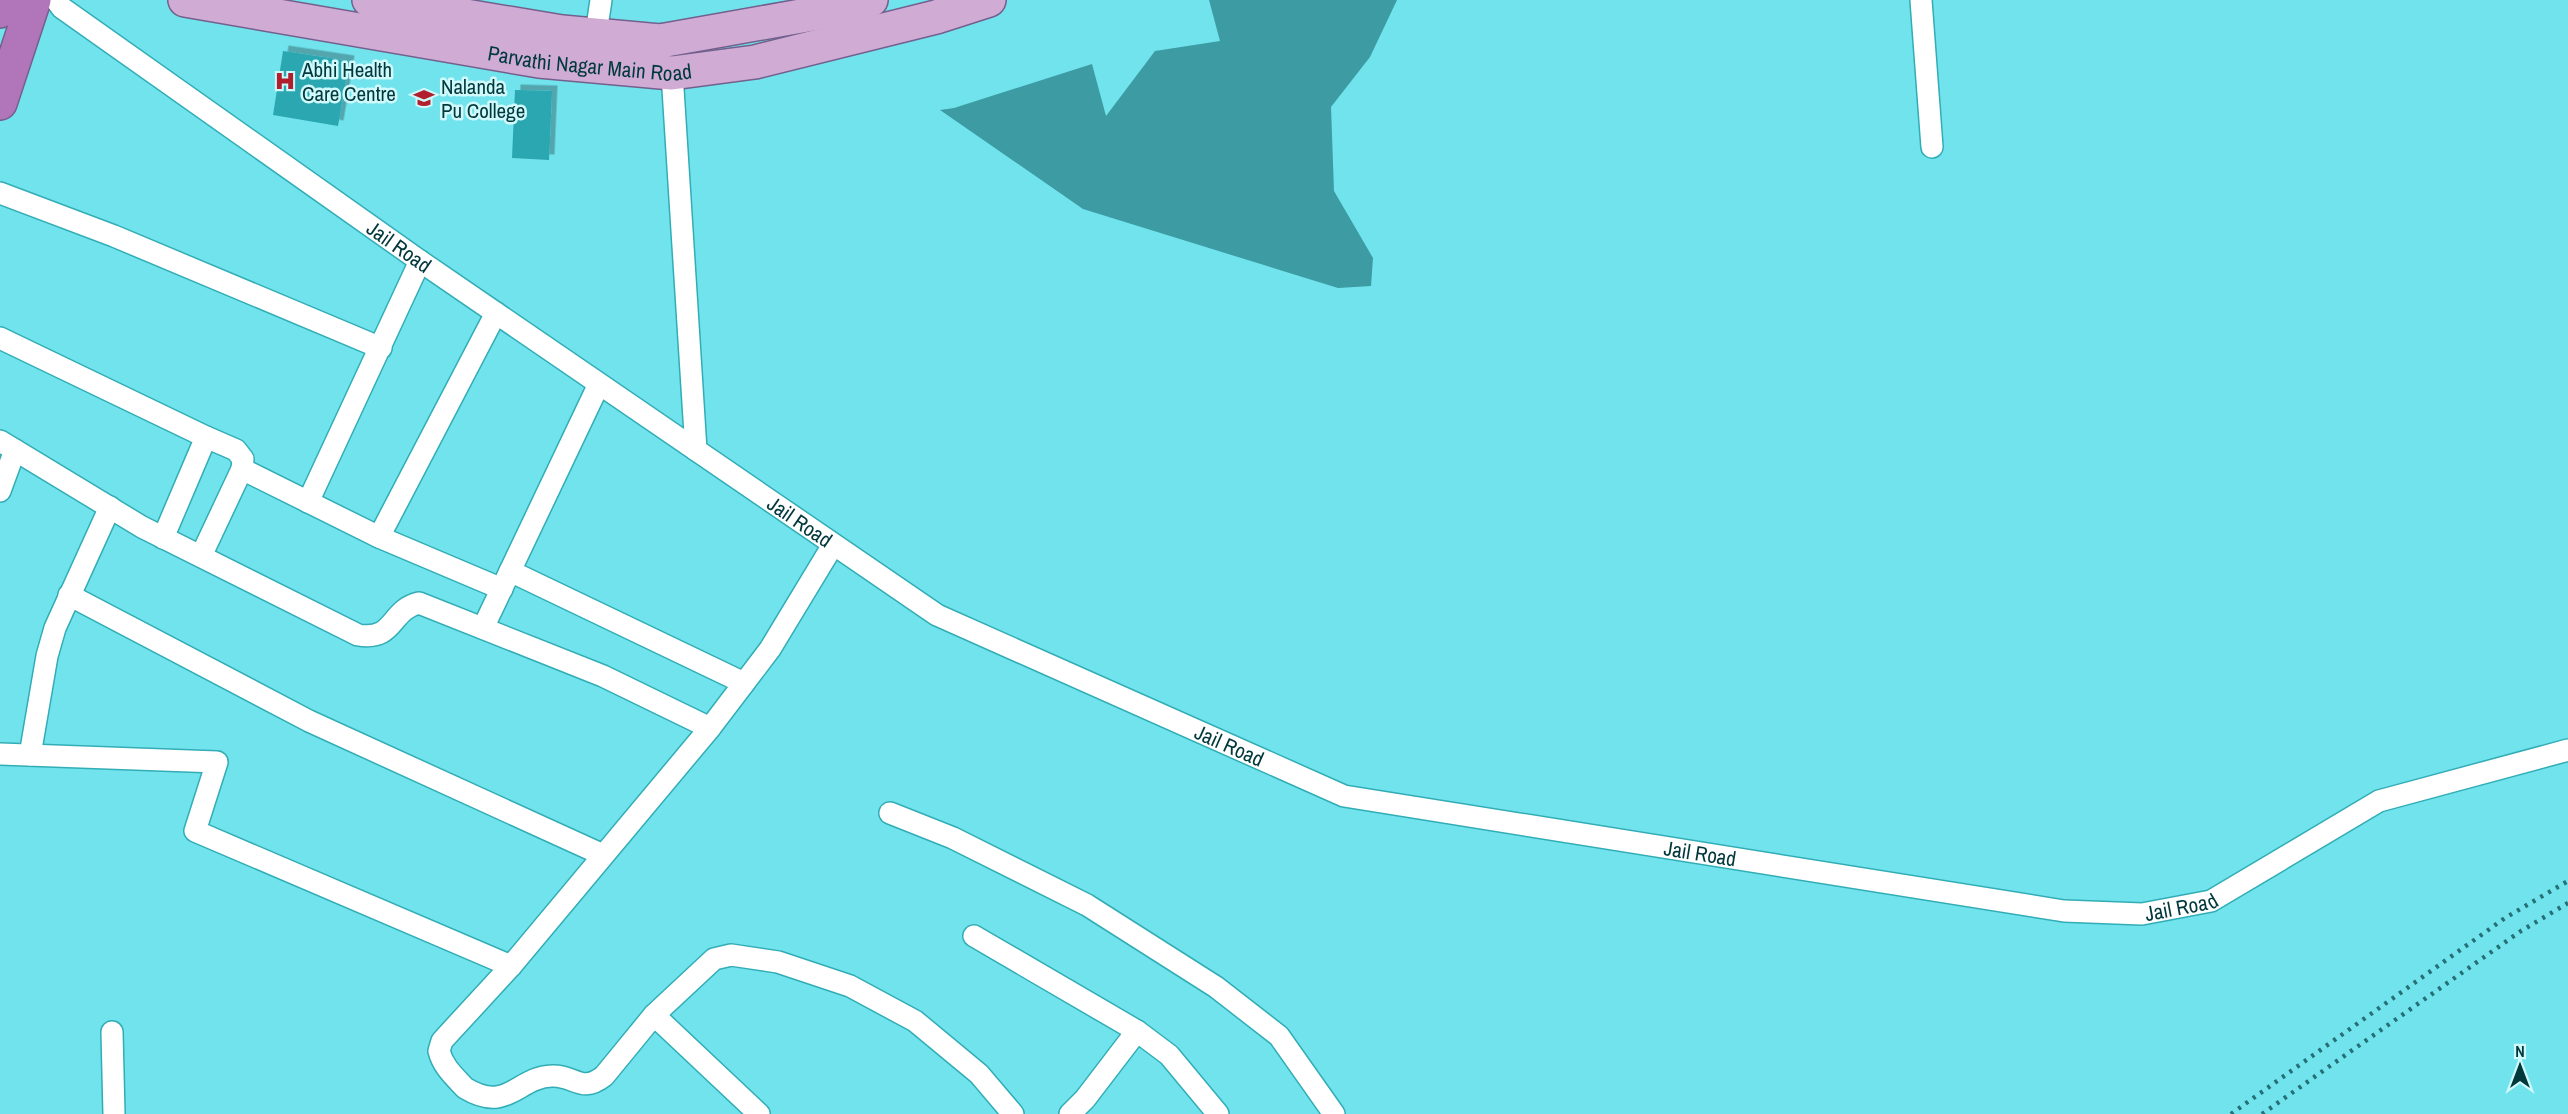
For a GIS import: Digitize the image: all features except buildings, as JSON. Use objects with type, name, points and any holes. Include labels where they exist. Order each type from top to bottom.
[{"type":"highway","points":[[0,103],[21,10],[3,0]]},
{"type":"main road","name":"Parvathi Nagar Main Road","points":[[185,0],[539,61],[846,8],[871,0]]},
{"type":"main road","name":"Parvathi Nagar Main Road","points":[[369,0],[561,32],[594,50],[672,73],[755,62],[936,17],[989,0]]},
{"type":"street","name":"Jail Road","points":[[56,0],[62,9],[420,261],[937,615],[1344,796],[2064,911],[2142,914],[2211,902],[2379,801],[2568,750]]},
{"type":"street","points":[[594,50],[601,0]]},
{"type":"street","points":[[1921,0],[1932,147]]},
{"type":"street","points":[[672,73],[696,450]]},
{"type":"street","points":[[0,193],[114,236],[381,348]]},
{"type":"street","points":[[308,502],[420,261]]},
{"type":"street","points":[[379,537],[496,313]]},
{"type":"street","points":[[0,338],[236,450],[243,459],[243,469],[201,556]]},
{"type":"street","points":[[483,628],[599,384]]},
{"type":"street","points":[[163,538],[206,437]]},
{"type":"street","points":[[0,491],[8,445],[163,538],[358,635],[372,637],[382,634],[408,606],[419,603],[603,676],[710,728]]},
{"type":"street","points":[[243,469],[379,537],[506,580],[744,683]]},
{"type":"street","points":[[30,755],[48,656],[69,595],[110,507]]},
{"type":"street","points":[[833,545],[770,649],[710,728],[511,966],[442,1041],[439,1051],[447,1068],[477,1101],[486,1105],[496,1107],[509,1102],[542,1078],[552,1076],[583,1085],[594,1083],[604,1076],[654,1015],[714,959],[731,955],[778,962],[850,986],[915,1021],[979,1074],[1013,1114]]},
{"type":"street","points":[[69,595],[309,721],[603,855]]},
{"type":"street","points":[[0,754],[217,762],[195,831],[511,966]]},
{"type":"street","points":[[890,813],[953,838],[1087,905],[1216,987],[1279,1036],[1334,1114]]},
{"type":"street","points":[[974,936],[1137,1031],[1169,1055],[1218,1114]]},
{"type":"street","points":[[654,1015],[759,1114]]},
{"type":"street","points":[[1070,1114],[1085,1099],[1137,1031]]},
{"type":"street","points":[[112,1032],[114,1114]]},
{"type":"shaded area","points":[[1209,0],[1397,0],[1370,57],[1331,107],[1334,191],[1373,258],[1371,286],[1338,288],[1083,209],[940,110],[954,108],[1092,64],[1106,116],[1155,51],[1220,41]]},
{"type":"railway","points":[[2231,1114],[2505,918],[2568,881]]},
{"type":"railway","points":[[2262,1114],[2521,931],[2568,903]]},
{"type":"place","name":"Abhi Health Care Centre","points":[[285,81]]},
{"type":"place","name":"Nalanda Pu College","points":[[424,98]]}]
